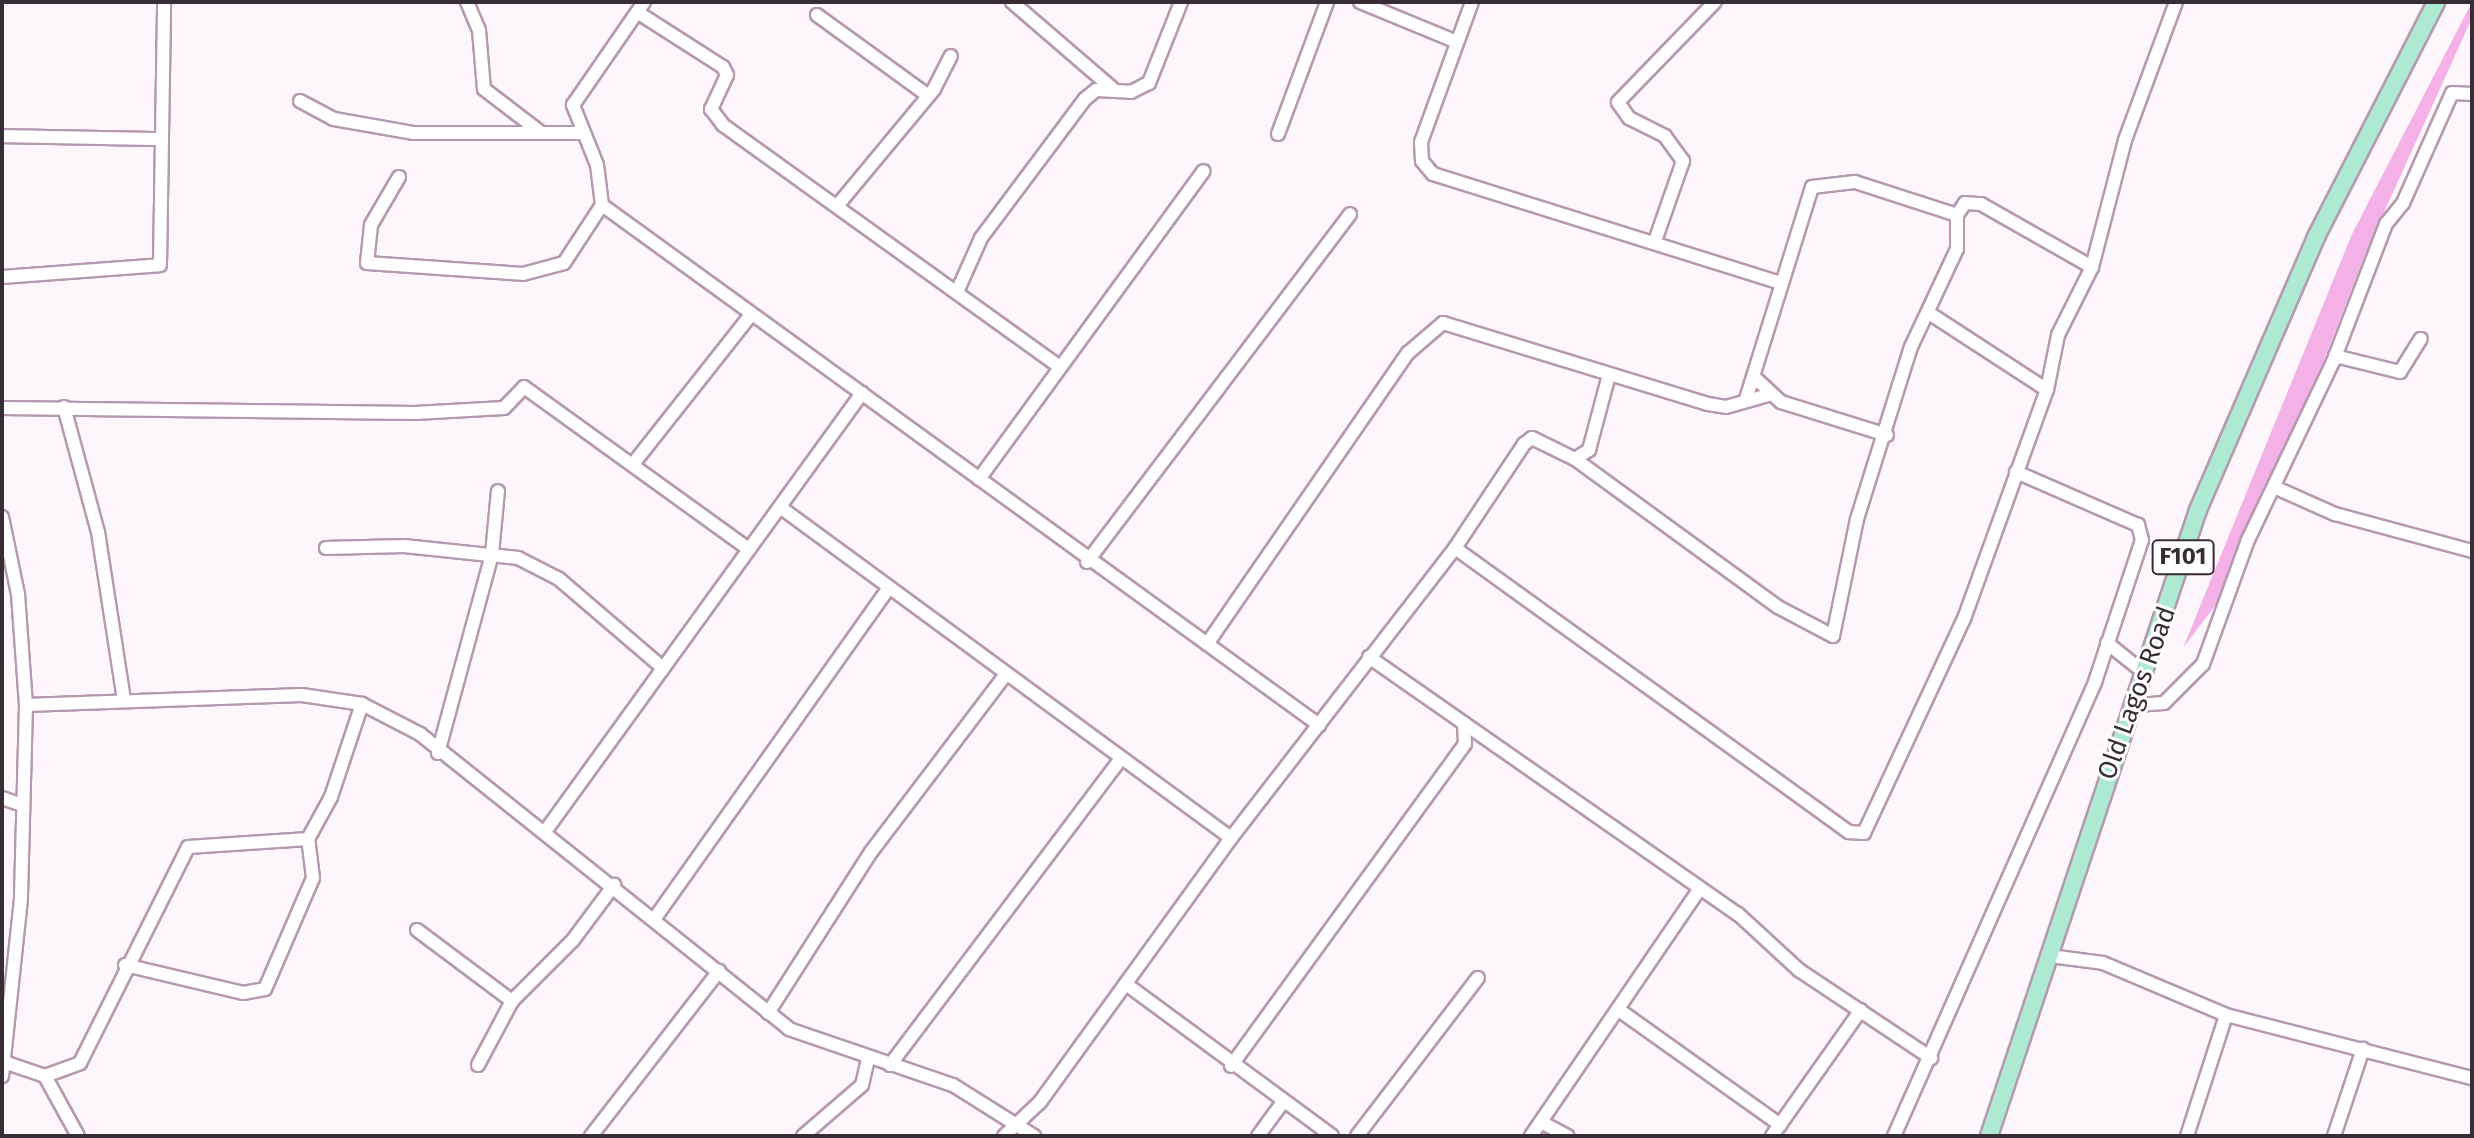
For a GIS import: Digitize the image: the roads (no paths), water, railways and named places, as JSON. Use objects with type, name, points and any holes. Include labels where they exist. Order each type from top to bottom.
[{"type":"main road","name":"Old Lagos Road","points":[[1989,1136],[2136,705],[2198,510],[2274,332],[2366,132],[2436,2]]},
{"type":"street","points":[[2,277],[160,265],[164,2]]},
{"type":"street","points":[[467,2],[479,30],[484,89],[539,131]]},
{"type":"street","points":[[1012,2],[1112,88]]},
{"type":"street","points":[[957,292],[981,238],[1085,99],[1112,88],[1144,89],[1181,2]]},
{"type":"street","points":[[1278,134],[1327,2]]},
{"type":"street","points":[[1360,2],[1457,42]]},
{"type":"street","points":[[1472,2],[1421,142],[1422,161],[1433,174],[1655,241],[1780,283]]},
{"type":"street","points":[[1655,241],[1683,161],[1665,136],[1629,118],[1618,102],[1715,2]]},
{"type":"street","points":[[1455,548],[1849,832],[1864,833],[1965,616],[2047,390],[2058,335],[2092,267],[2125,140],[2176,2]]},
{"type":"street","points":[[399,177],[371,225],[363,259],[372,265],[547,272],[564,263],[602,205],[597,165],[573,105],[578,91],[641,7],[723,67],[714,116],[1060,367]]},
{"type":"street","points":[[817,15],[927,95]]},
{"type":"street","points":[[837,206],[927,95],[951,56]]},
{"type":"street","points":[[2136,705],[2164,703],[2203,664],[2274,487],[2335,356],[2386,224],[2403,203],[2438,118],[2452,93],[2472,94]]},
{"type":"street","points":[[300,101],[334,119],[413,133],[496,137],[539,131],[582,133]]},
{"type":"street","points":[[2,136],[160,139]]},
{"type":"street","points":[[979,479],[1204,171]]},
{"type":"street","points":[[1746,399],[1780,283],[1797,245],[1804,200],[1822,181],[1855,182],[1957,215]]},
{"type":"street","points":[[1004,1136],[1020,1124],[1126,984],[1231,838],[1455,548],[1532,438],[1575,459],[1778,607],[1833,636],[1857,519],[1887,435],[1911,347],[1932,315],[1957,249],[1957,215],[1965,203],[1981,204],[2092,267]]},
{"type":"street","points":[[602,205],[750,316],[979,479],[1087,562],[1319,725]]},
{"type":"street","points":[[1087,562],[1350,214]]},
{"type":"street","points":[[1932,315],[2047,390]]},
{"type":"street","points":[[633,464],[750,316]]},
{"type":"street","points":[[1207,644],[1408,353],[1443,323],[1717,406],[1768,395],[1887,435]]},
{"type":"street","points":[[2335,356],[2400,372],[2421,339]]},
{"type":"street","points":[[1575,459],[1589,450],[1609,375]]},
{"type":"street","points":[[1754,377],[1768,395]]},
{"type":"street","points":[[2,408],[415,413],[504,408],[524,387],[749,549]]},
{"type":"street","points":[[544,833],[862,393]]},
{"type":"street","points":[[64,407],[98,532],[124,700]]},
{"type":"street","points":[[1894,1136],[1931,1058],[2107,643],[2142,531],[2016,472]]},
{"type":"street","points":[[2274,487],[2335,514],[2472,551]]},
{"type":"street","points":[[438,753],[492,554],[498,491]]},
{"type":"street","points":[[780,507],[1231,838]]},
{"type":"street","points":[[2,517],[18,594],[26,705],[21,899],[2,1076]]},
{"type":"street","points":[[326,548],[492,554],[559,579],[663,668]]},
{"type":"street","points":[[655,918],[889,588]]},
{"type":"street","points":[[2107,643],[2146,674]]},
{"type":"street","points":[[1369,657],[1931,1058]]},
{"type":"street","points":[[768,1013],[863,864],[1006,674]]},
{"type":"street","points":[[26,705],[302,695],[362,704],[420,734],[438,753],[614,885],[768,1013],[809,1041],[953,1085],[1020,1124],[1034,1136]]},
{"type":"street","points":[[125,965],[243,993],[265,989],[313,878],[308,839],[331,797],[362,704]]},
{"type":"street","points":[[1231,1066],[1465,744],[1464,723]]},
{"type":"street","points":[[1465,744],[1486,740]]},
{"type":"street","points":[[890,1065],[1121,758]]},
{"type":"street","points":[[2,798],[22,805]]},
{"type":"street","points":[[4,1062],[45,1076],[80,1063],[125,965],[188,847],[308,839]]},
{"type":"street","points":[[478,1065],[512,1001],[573,940],[614,885]]},
{"type":"street","points":[[1531,1136],[1699,890]]},
{"type":"street","points":[[417,930],[512,1001]]},
{"type":"street","points":[[2050,956],[2103,963],[2226,1015],[2472,1078]]},
{"type":"street","points":[[591,1136],[719,971]]},
{"type":"street","points":[[1357,1136],[1478,978]]},
{"type":"street","points":[[1126,984],[1231,1066],[1332,1136]]},
{"type":"street","points":[[1619,1010],[1776,1130],[1861,1010]]},
{"type":"street","points":[[2187,1136],[2226,1015]]},
{"type":"street","points":[[2334,1136],[2363,1049]]},
{"type":"street","points":[[803,1136],[862,1085],[868,1058]]},
{"type":"street","points":[[45,1076],[78,1136]]},
{"type":"street","points":[[1258,1136],[1283,1102]]},
{"type":"street","points":[[1541,1122],[1567,1136]]}]
